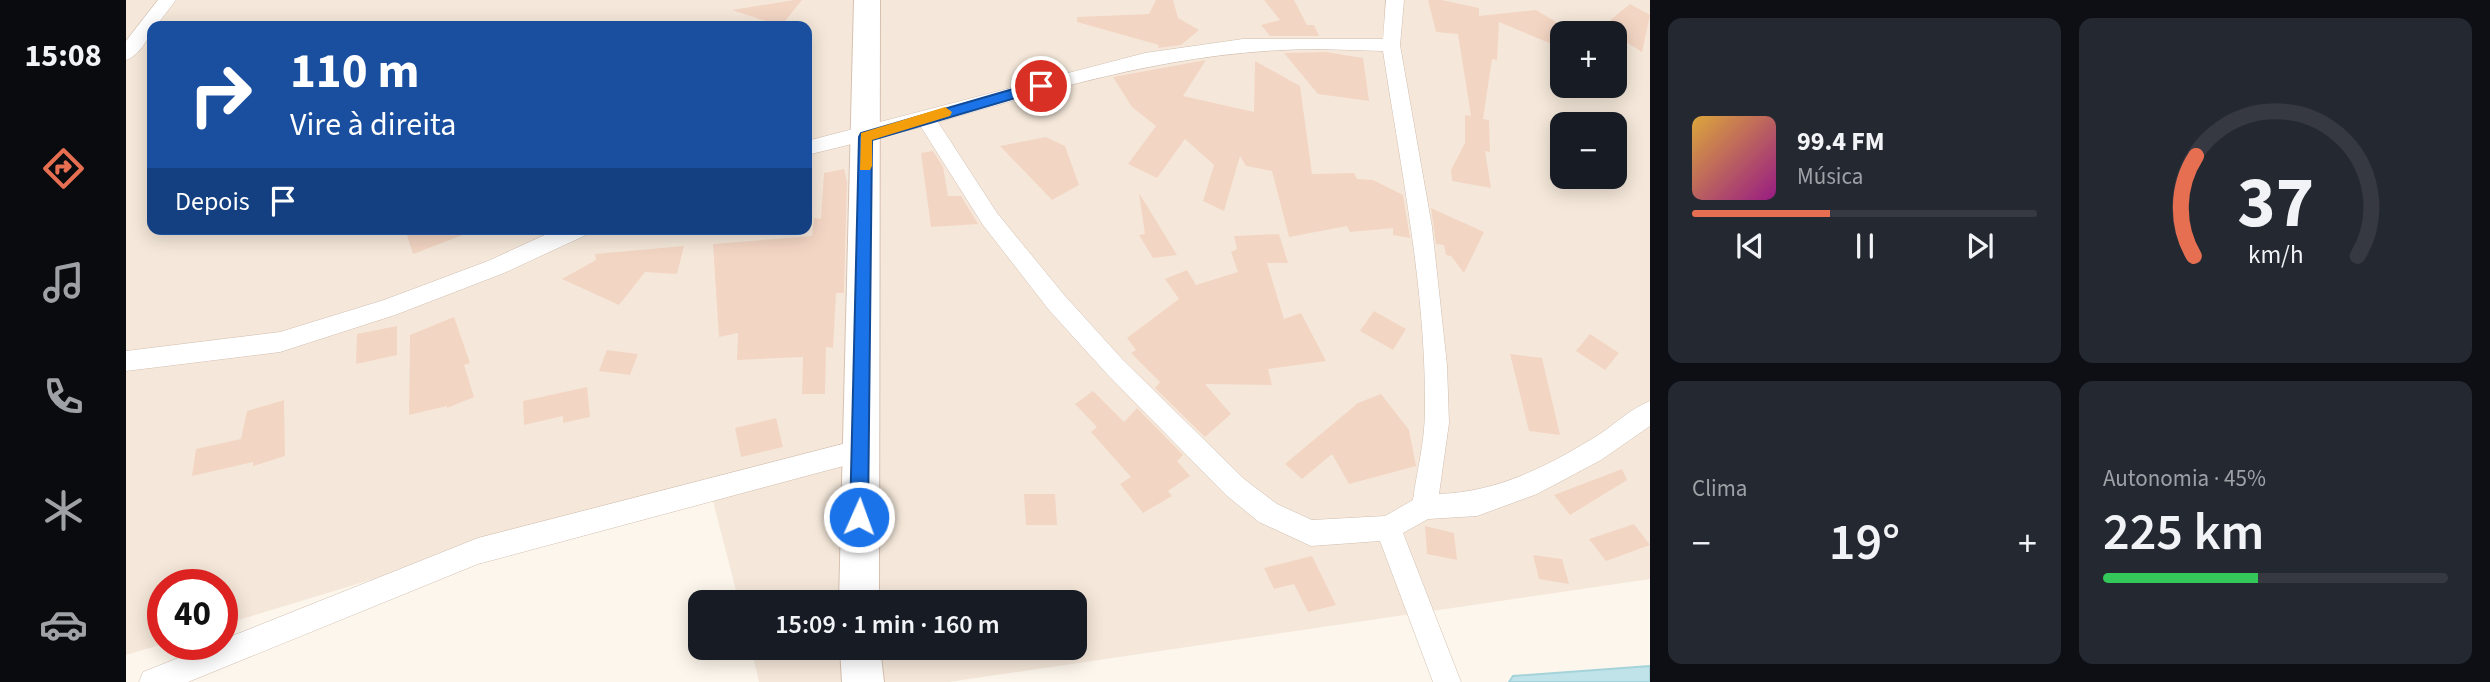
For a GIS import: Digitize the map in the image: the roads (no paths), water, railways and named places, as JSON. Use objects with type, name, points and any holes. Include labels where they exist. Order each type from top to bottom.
[{"type":"street","points":[[151,21],[167,0]]},
{"type":"street","points":[[859,590],[867,0]]},
{"type":"street","points":[[1395,0],[1391,45],[1420,218],[1436,360],[1437,415],[1425,507]]},
{"type":"street","points":[[126,54],[147,26]]},
{"type":"street","points":[[812,147],[865,137],[1065,79],[1194,51],[1324,43],[1391,45]]},
{"type":"street","points":[[925,118],[990,219],[1058,303],[1115,367],[1235,487],[1268,513],[1311,533],[1388,528],[1425,507],[1482,502],[1532,483],[1617,438],[1650,412]]},
{"type":"street","points":[[126,361],[280,342],[387,308],[472,276],[565,235]]},
{"type":"street","points":[[153,682],[478,551],[862,450]]},
{"type":"street","points":[[1388,528],[1447,682]]},
{"type":"street","points":[[861,660],[863,682]]},
{"type":"water","points":[[1650,666],[1650,682],[1509,682],[1513,676]]}]
